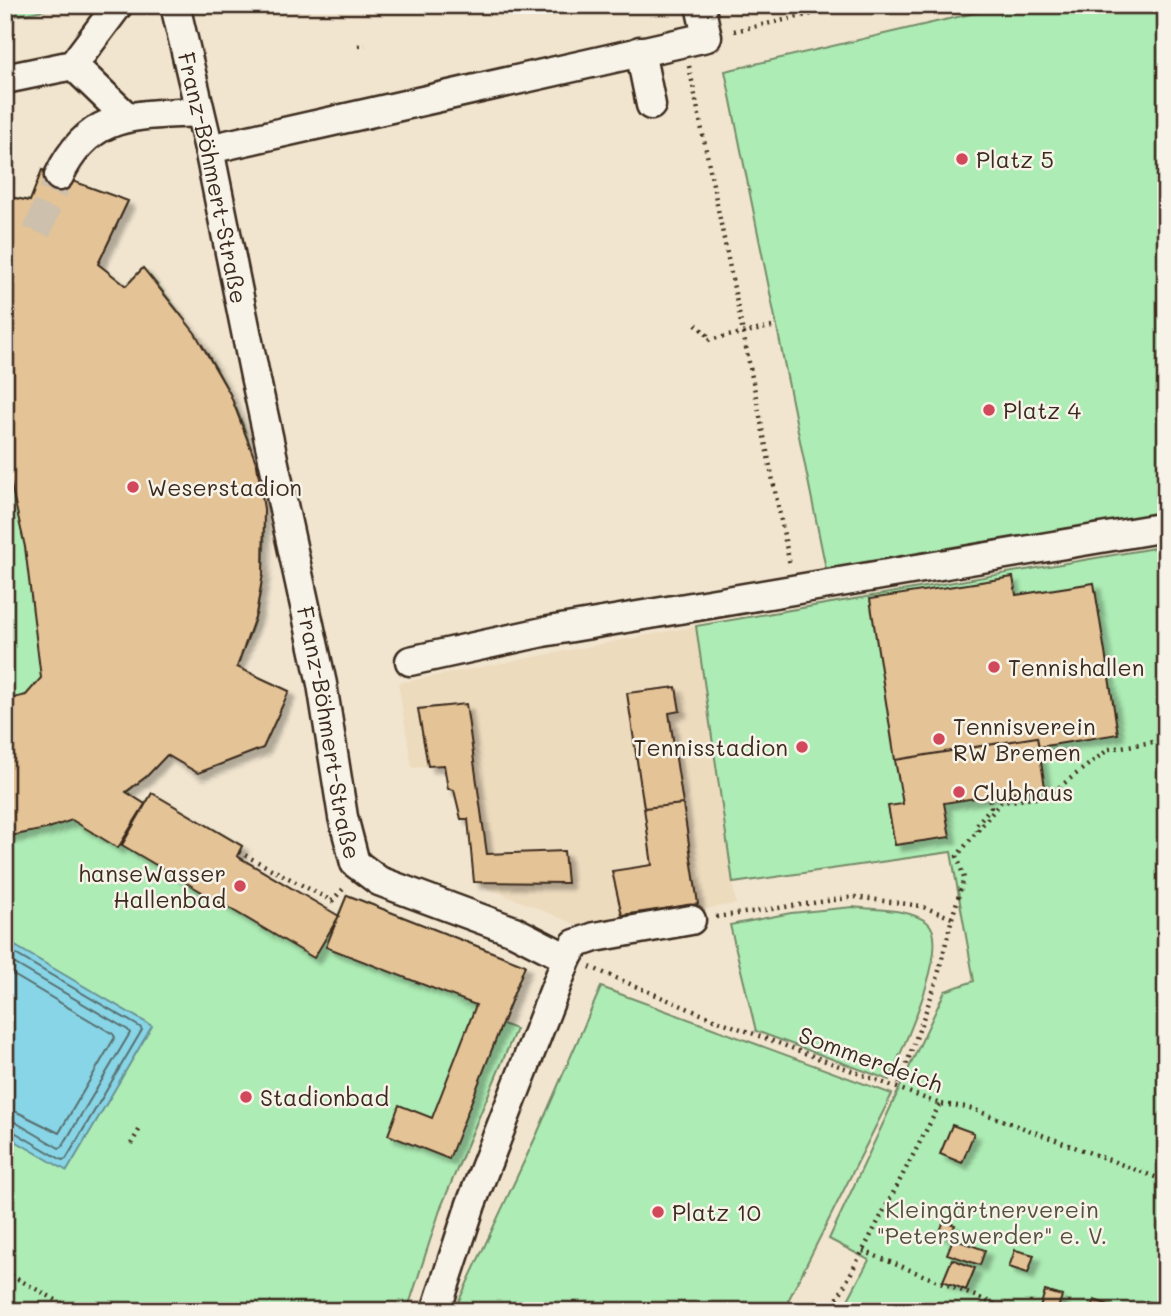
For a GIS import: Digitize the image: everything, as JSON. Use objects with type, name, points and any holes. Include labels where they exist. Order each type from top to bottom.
[{"type":"street","points":[[5,79],[73,65],[118,5]]},
{"type":"street","name":"Franz-Böhmert-Straße","points":[[175,5],[209,149],[322,684],[343,817],[355,863],[379,881],[514,931],[567,958]]},
{"type":"street","points":[[209,149],[696,39],[700,5]]},
{"type":"street","points":[[640,51],[651,105]]},
{"type":"street","points":[[73,65],[127,117]]},
{"type":"street","points":[[59,176],[78,143],[105,124],[127,117],[200,112]]},
{"type":"street","points":[[410,661],[543,632],[1166,527]]},
{"type":"street","points":[[436,1311],[471,1204],[567,958],[575,944],[595,937],[691,920]]},
{"type":"path","points":[[795,590],[744,332],[696,39],[853,5]]},
{"type":"path","points":[[358,46],[365,45]]},
{"type":"path","points":[[696,324],[707,335],[708,340],[772,327]]},
{"type":"path","points":[[898,1088],[936,983],[964,878],[957,856],[1001,802],[1046,797],[1109,749],[1166,740]]},
{"type":"path","points":[[977,831],[976,825],[991,807],[989,796]]},
{"type":"path","points":[[239,852],[332,901],[363,869]]},
{"type":"path","points":[[691,920],[855,897],[921,906],[952,918]]},
{"type":"path","name":"Sommerdeich","points":[[567,958],[701,1014],[940,1104],[967,1107],[1166,1181]]},
{"type":"path","points":[[831,1311],[940,1104]]},
{"type":"path","points":[[131,1144],[141,1127]]},
{"type":"path","points":[[863,1251],[1012,1311]]},
{"type":"path","points":[[5,1272],[76,1311]]},
{"type":"shaded area","points":[[696,626],[736,904],[584,928],[474,882],[468,819],[461,819],[455,790],[444,765],[412,768],[398,683]]},
{"type":"green space","points":[[5,5],[68,5],[5,18]]},
{"type":"green space","points":[[1009,5],[1166,5],[1166,517],[827,574],[725,71]]},
{"type":"green space","name":"Stadionbad","points":[[42,170],[128,201],[98,264],[126,286],[143,268],[202,345],[225,385],[244,426],[256,470],[263,515],[264,562],[257,611],[237,667],[289,691],[263,748],[198,773],[167,755],[127,792],[145,804],[152,793],[242,846],[237,856],[338,916],[347,895],[525,965],[502,1024],[516,1029],[441,1207],[407,1311],[5,1311],[5,196],[30,201]]},
{"type":"green space","name":"Tennisverein RW Bremen","points":[[1166,546],[1166,1311],[842,1311],[869,1260],[829,1239],[945,991],[974,981],[951,852],[733,883],[696,626]]},
{"type":"green space","points":[[853,907],[911,914],[927,922],[934,934],[930,974],[913,1024],[889,1080],[756,1031],[730,925],[791,913]]},
{"type":"green space","name":"Platz 10","points":[[601,987],[892,1094],[783,1311],[454,1311],[537,1134]]},
{"type":"water","points":[[5,940],[152,1026],[67,1171],[5,1135]]},
{"type":"building","name":"Weserstadion","points":[[42,170],[128,201],[98,264],[126,286],[143,268],[195,333],[230,394],[257,465],[264,509],[263,574],[256,614],[237,667],[289,691],[263,748],[198,773],[167,755],[147,776],[126,792],[145,804],[118,848],[72,820],[46,829],[5,837],[5,700],[26,695],[41,678],[25,547],[5,458],[5,196],[30,201]]},
{"type":"building","name":"Tennishallen","points":[[1013,577],[1016,595],[1094,583],[1118,734],[1039,747],[1037,737],[895,760],[870,599]]},
{"type":"building","points":[[676,687],[680,711],[669,713],[683,804],[644,808],[627,693]]},
{"type":"building","points":[[466,704],[487,854],[564,851],[567,883],[474,882],[468,819],[461,819],[454,790],[448,789],[444,765],[428,766],[418,709]]},
{"type":"building","name":"Clubhaus","points":[[1037,737],[1045,787],[944,803],[950,837],[895,845],[888,806],[903,804],[895,760]]},
{"type":"building","name":"hanseWasser Hallenbad","points":[[152,793],[242,846],[237,856],[339,916],[314,958],[122,845]]},
{"type":"building","points":[[683,804],[698,904],[622,915],[612,871],[652,865],[644,808]]},
{"type":"building","points":[[347,895],[525,965],[449,1159],[388,1135],[399,1105],[432,1118],[476,1005],[326,947]]},
{"type":"building","points":[[952,1125],[974,1133],[962,1163],[940,1154]]},
{"type":"building","points":[[944,1221],[955,1225],[950,1238],[939,1234]]},
{"type":"building","points":[[953,1239],[985,1250],[980,1265],[947,1254]]},
{"type":"building","points":[[1015,1250],[1034,1255],[1028,1273],[1009,1267]]},
{"type":"building","points":[[952,1259],[975,1268],[966,1290],[943,1281]]},
{"type":"building","points":[[1045,1291],[1062,1296],[1057,1311],[1040,1308]]},
{"type":"building","points":[[1094,1300],[1125,1310],[1125,1311],[1090,1311]]},
{"type":"building","points":[[1146,1301],[1166,1308],[1165,1311],[1142,1311]]},
{"type":"tunnel","points":[[37,232],[59,176]]},
{"type":"place","name":"Platz 5","points":[[962,159]]},
{"type":"place","name":"Platz 4","points":[[989,410]]},
{"type":"place","name":"Weserstadion","points":[[133,487]]},
{"type":"place","name":"Tennishallen","points":[[994,667]]},
{"type":"place","name":"Tennisverein RW Bremen","points":[[939,739]]},
{"type":"place","name":"Tennisstadion","points":[[802,747]]},
{"type":"place","name":"Clubhaus","points":[[959,792]]},
{"type":"place","name":"hanseWasser Hallenbad","points":[[240,886]]},
{"type":"place","name":"Stadionbad","points":[[246,1097]]},
{"type":"place","name":"Platz 10","points":[[658,1212]]},
{"type":"park label","name":"Kleingärtnerverein \"Peterswerder\" e. V.","points":[[992,1222]]}]
